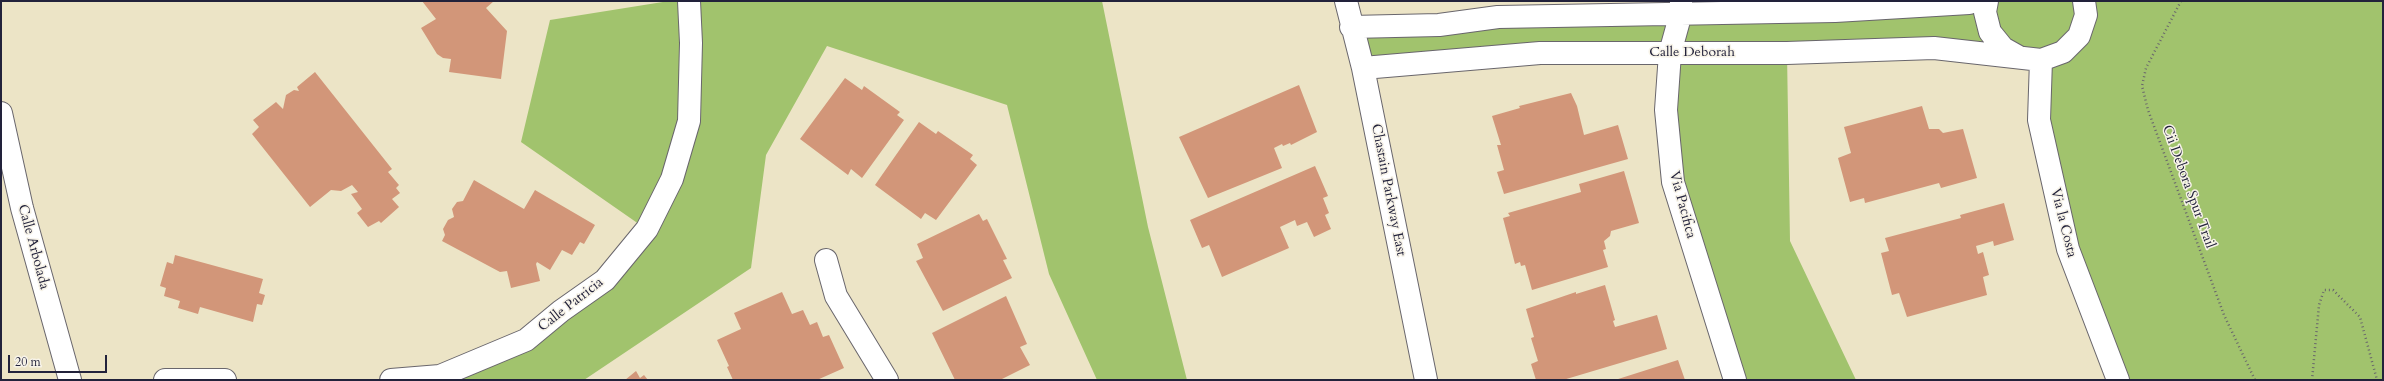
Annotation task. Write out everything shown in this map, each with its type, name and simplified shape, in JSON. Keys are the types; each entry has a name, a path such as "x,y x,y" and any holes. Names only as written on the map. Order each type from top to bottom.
{"street":[{"name":"Calle Patricia","path":"390,380 440,376 526,340 561,311 605,280 647,230 672,179 689,121 691,43 690,1"},
{"name":"Chastain Parkway East","path":"1346,1 1351,27 1363,68 1426,380"},
{"path":"1351,27 1439,24 1498,17 1681,7 1835,11 1968,3 1972,1"},
{"path":"1987,1 1985,12 1990,32 2003,48 2031,59"},
{"name":"Calle Deborah","path":"1363,68 1540,54 1787,53 1934,48 2031,59 2063,52 2079,36 2086,15 2084,1"},
{"name":"Via Pacifica","path":"1681,7 1670,53 1666,110 1673,182 1735,380"},
{"name":"Via la Costa","path":"2031,59 2039,120 2068,249 2118,380"},
{"name":"Calle Arbolada","path":"1,113 22,208 70,380"},
{"path":"826,260 836,296 887,380"},
{"path":"165,380 225,380"}],"path":[{"name":"Cii Debora Spur Trail","path":"2181,1 2146,68 2142,86 2148,110 2224,315 2255,380"},
{"path":"2312,380 2319,305 2324,290 2334,290 2360,317 2377,380"}],"green space":[{"path":"669,1 1102,1 1148,227 1187,380 1097,380 1049,274 1007,105 827,46 766,155 751,268 584,380 391,380 526,340 646,229 521,142 550,20"},
{"path":"1972,1 2383,1 2383,380 2118,380 2068,249 2041,60 1787,53 1790,241 1856,380 1735,380 1673,182 1670,53 1363,68 1351,27"}],"building":[{"path":"422,1 494,1 486,8 507,31 501,79 449,72 451,59 443,58 437,54 421,28 436,19"},
{"path":"315,72 392,169 388,172 399,185 396,188 400,193 392,199 399,207 381,223 379,221 368,227 357,213 362,209 351,194 358,192 352,185 341,191 331,190 310,207 252,134 259,127 253,120 276,102 283,109 286,95 294,90 299,91 297,87"},
{"path":"845,78 862,90 864,86 900,112 897,115 904,120 862,178 851,169 848,175 800,139"},
{"path":"1299,85 1317,132 1291,145 1290,143 1283,146 1282,144 1274,148 1282,168 1208,198 1179,137"},
{"path":"1571,93 1577,106 1584,135 1618,125 1628,159 1504,194 1497,172 1504,170 1497,145 1501,145 1492,116 1520,108 1519,106"},
{"path":"1922,106 1929,129 1939,129 1943,133 1963,129 1977,178 1941,188 1939,183 1865,203 1864,198 1850,202 1838,158 1851,153 1844,127"},
{"path":"919,122 936,134 938,131 973,155 970,159 977,165 936,220 925,213 921,219 875,185"},
{"path":"1315,166 1328,196 1323,198 1329,213 1325,215 1331,229 1314,237 1307,222 1297,226 1295,220 1280,227 1289,248 1222,277 1209,245 1202,248 1190,220"},
{"path":"1624,171 1639,223 1611,231 1610,236 1604,241 1606,249 1603,250 1608,267 1532,290 1525,265 1521,266 1520,262 1515,264 1503,218 1510,216 1508,213 1581,192 1579,184"},
{"path":"474,180 524,209 535,190 595,225 584,244 580,242 572,255 562,250 550,270 537,262 536,264 540,281 511,288 507,271 500,272 442,241 445,235 443,229 448,220 454,217 452,209 457,202 463,201"},
{"path":"2004,203 2014,240 1994,246 1993,241 1976,246 1978,254 1983,252 1989,275 1983,277 1987,295 1907,317 1899,293 1892,295 1881,253 1889,251 1885,238 1961,218 1960,215"},
{"path":"979,214 983,221 987,219 1007,259 1003,260 1012,278 943,311 916,261 923,258 917,244"},
{"path":"175,255 263,279 259,293 265,295 262,305 257,304 253,322 200,307 198,314 178,308 180,301 164,296 166,288 160,286 167,262 173,264"},
{"path":"1605,285 1615,320 1613,321 1615,327 1657,315 1667,349 1563,380 1536,380 1531,364 1538,361 1531,338 1534,337 1526,309 1576,292 1576,294"},
{"path":"782,292 792,314 803,310 810,325 817,322 823,337 829,335 844,368 817,380 733,380 727,367 729,366 717,340 741,329 734,313"},
{"path":"1006,296 1027,344 1020,347 1030,365 1000,380 955,380 932,333"},
{"path":"1678,360 1685,380 1615,380"},
{"path":"636,371 640,378 644,375 648,380 625,380"}]}
